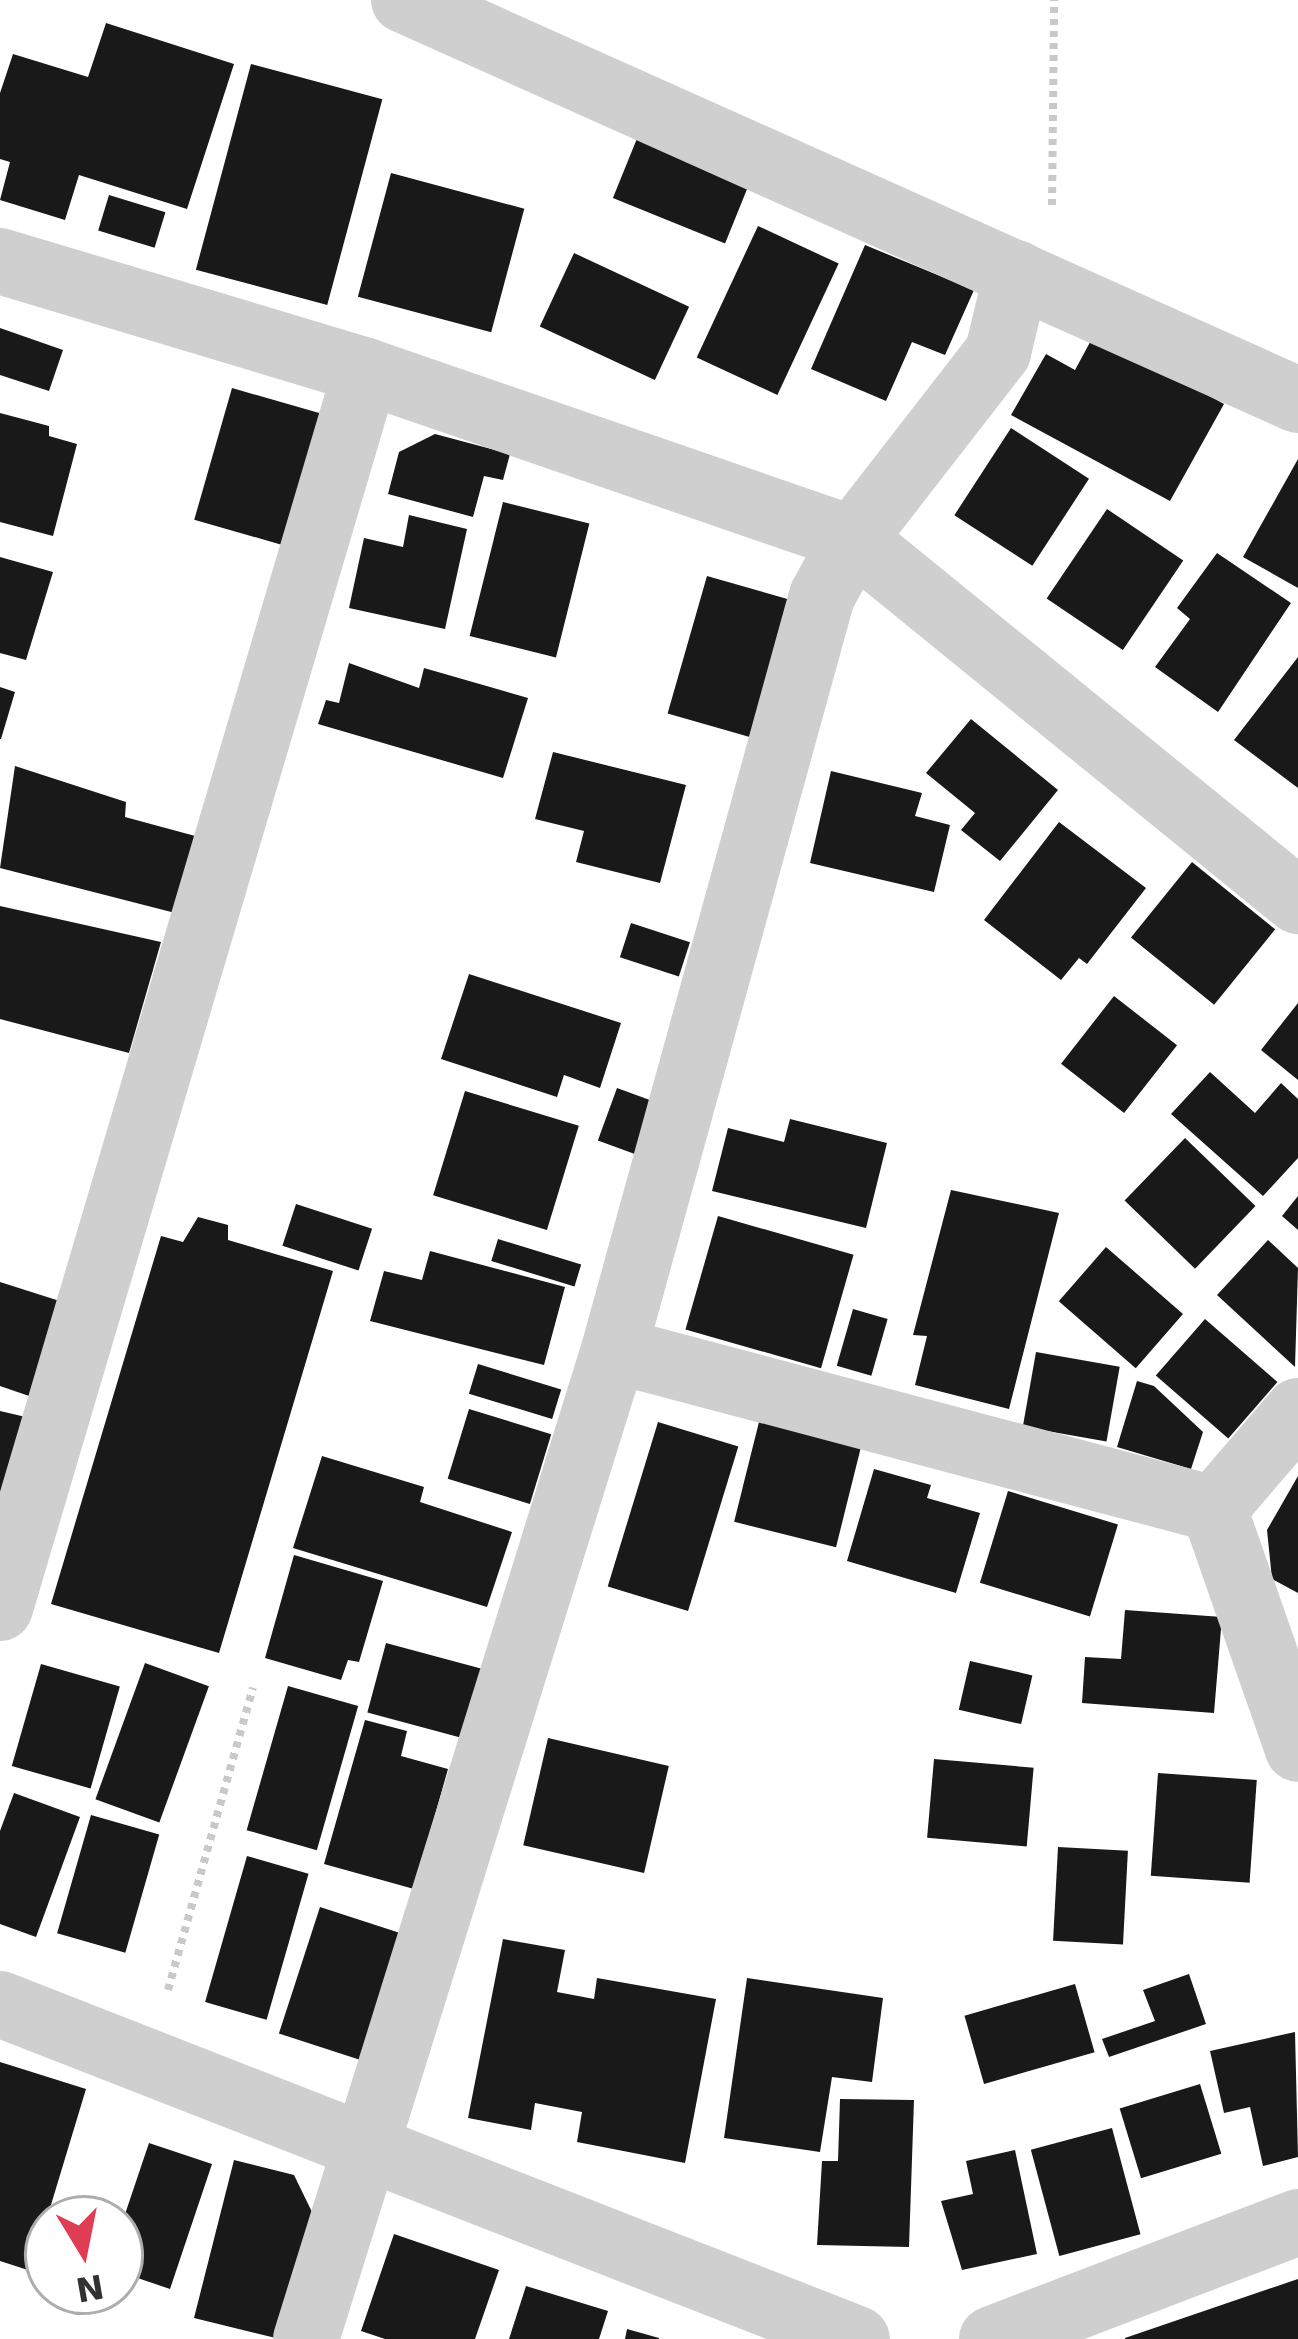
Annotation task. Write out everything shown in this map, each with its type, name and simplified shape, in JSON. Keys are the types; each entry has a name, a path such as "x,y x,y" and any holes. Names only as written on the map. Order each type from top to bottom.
{"street":[{"path":"404,0 1298,400"},
{"path":"0,261 366,371 853,539 1298,901"},
{"path":"306,2339 614,1350 822,596 853,539 998,352 1017,272"},
{"path":"0,1608 366,371"},
{"path":"614,1350 1214,1509"},
{"path":"1214,1509 1298,1411"},
{"path":"1214,1509 1298,1749"},
{"path":"0,2004 857,2339"},
{"path":"992,2339 1298,2222"}],"path":[{"path":"1017,272 1052,248 1054,0"},
{"path":"148,2060 253,1688"}],"building":[{"path":"106,23 234,64 187,209 79,175 65,220 0,200 10,162 0,159 0,93 13,54 88,77"},
{"path":"251,64 382,99 327,305 196,270"},
{"path":"638,136 750,181 725,243 613,198"},
{"path":"391,173 524,209 491,332 358,297"},
{"path":"109,195 165,212 155,248 98,230"},
{"path":"758,226 839,264 777,395 697,357"},
{"path":"865,245 974,290 945,355 912,342 886,401 811,369"},
{"path":"574,253 689,307 655,380 540,326"},
{"path":"0,328 63,350 49,391 0,375"},
{"path":"1095,333 1224,404 1170,501 1011,415 1046,354 1075,370"},
{"path":"232,388 325,415 287,546 194,520"},
{"path":"0,413 49,426 49,436 77,444 53,536 0,522"},
{"path":"1011,428 1089,479 1032,566 954,515"},
{"path":"435,434 510,454 503,480 484,476 473,517 388,494 399,452"},
{"path":"1298,459 1298,588 1243,557"},
{"path":"503,502 589,524 556,657 470,636"},
{"path":"1107,509 1183,560 1123,650 1047,599"},
{"path":"409,515 467,529 445,629 349,608 364,538 403,547"},
{"path":"1217,553 1291,603 1218,712 1155,667 1190,619 1177,608"},
{"path":"0,557 53,572 26,660 0,653"},
{"path":"707,576 794,601 754,738 668,713"},
{"path":"1298,657 1298,788 1234,740"},
{"path":"349,663 419,688 424,668 528,698 503,778 318,724 326,700 339,703"},
{"path":"0,687 15,692 1,739 0,739"},
{"path":"971,719 1058,790 1000,861 961,830 975,813 926,773"},
{"path":"553,752 686,785 660,883 576,862 584,831 535,819"},
{"path":"15,766 126,802 125,817 210,840 183,915 0,868"},
{"path":"831,771 922,793 915,816 950,825 934,892 810,863"},
{"path":"1059,822 1146,888 1087,964 1079,958 1061,980 984,920"},
{"path":"1192,862 1275,929 1214,1005 1131,937"},
{"path":"0,906 161,942 129,1053 0,1019"},
{"path":"631,923 690,942 679,976 620,957"},
{"path":"469,974 621,1023 600,1088 564,1075 557,1097 441,1059"},
{"path":"1114,996 1177,1045 1124,1113 1061,1064"},
{"path":"1298,1003 1298,1080 1261,1050"},
{"path":"1210,1072 1255,1113 1281,1083 1298,1099 1298,1158 1263,1196 1171,1114"},
{"path":"617,1088 655,1102 635,1154 598,1141"},
{"path":"465,1091 579,1126 547,1230 433,1195"},
{"path":"790,1119 887,1143 866,1228 712,1191 728,1128 784,1142"},
{"path":"1185,1138 1255,1206 1195,1269 1125,1201"},
{"path":"951,1190 1059,1213 1009,1409 915,1385 927,1336 913,1335"},
{"path":"1298,1196 1298,1230 1282,1216"},
{"path":"296,1204 372,1229 358,1271 282,1246"},
{"path":"718,1216 854,1255 821,1368 685,1329"},
{"path":"198,1217 228,1225 228,1240 333,1271 219,1653 51,1604 161,1236 183,1242"},
{"path":"498,1239 581,1264 574,1286 491,1261"},
{"path":"1268,1240 1298,1268 1295,1367 1217,1295"},
{"path":"1106,1247 1183,1314 1136,1368 1059,1301"},
{"path":"430,1251 565,1287 544,1365 370,1321 384,1271 422,1280"},
{"path":"0,1282 66,1303 32,1397 0,1386"},
{"path":"853,1309 888,1319 871,1376 837,1366"},
{"path":"1205,1319 1277,1382 1228,1439 1156,1376"},
{"path":"1036,1352 1120,1367 1107,1442 1023,1427"},
{"path":"478,1364 561,1389 552,1419 469,1394"},
{"path":"1137,1381 1154,1386 1203,1432 1191,1469 1117,1447"},
{"path":"469,1409 551,1434 530,1504 448,1479"},
{"path":"0,1411 30,1418 0,1494"},
{"path":"760,1418 862,1443 836,1547 734,1522"},
{"path":"658,1422 738,1447 688,1611 608,1586"},
{"path":"322,1456 424,1487 420,1502 512,1532 487,1607 293,1548"},
{"path":"874,1469 931,1485 927,1498 980,1513 956,1593 847,1561"},
{"path":"1298,1476 1298,1593 1272,1579 1267,1530"},
{"path":"1008,1491 1118,1525 1090,1616 980,1583"},
{"path":"294,1555 383,1581 359,1662 348,1660 341,1680 265,1658"},
{"path":"1125,1610 1222,1617 1214,1713 1082,1703 1085,1657 1121,1659"},
{"path":"386,1643 484,1669 465,1739 367,1713"},
{"path":"970,1661 1032,1675 1021,1724 959,1710"},
{"path":"145,1663 209,1686 159,1823 95,1799"},
{"path":"41,1664 120,1687 91,1788 12,1766"},
{"path":"288,1686 358,1706 317,1850 247,1830"},
{"path":"365,1720 407,1731 401,1756 448,1769 414,1889 324,1864"},
{"path":"548,1738 669,1766 644,1873 523,1845"},
{"path":"934,1759 1034,1768 1027,1846 927,1838"},
{"path":"1158,1773 1257,1780 1250,1883 1151,1876"},
{"path":"14,1793 80,1817 36,1937 0,1924 0,1831"},
{"path":"91,1815 159,1835 125,1953 57,1933"},
{"path":"1058,1847 1128,1851 1123,1945 1053,1941"},
{"path":"247,1856 309,1874 267,2020 205,2002"},
{"path":"320,1907 405,1935 364,2061 279,2033"},
{"path":"503,1939 565,1950 557,1992 594,1999 597,1978 716,1999 685,2163 577,2142 582,2112 535,2103 531,2130 468,2118"},
{"path":"1189,1974 1206,2024 1109,2057 1102,2039 1155,2021 1143,1990"},
{"path":"747,1978 883,1998 872,2082 832,2077 820,2152 724,2138"},
{"path":"1075,1984 1095,2052 984,2084 964,2016"},
{"path":"1295,2032 1298,2157 1263,2166 1250,2107 1224,2113 1210,2051"},
{"path":"0,2062 86,2089 54,2195 24,2195 24,2269 0,2261"},
{"path":"1200,2084 1221,2154 1141,2178 1120,2109"},
{"path":"840,2099 914,2100 909,2247 817,2245 822,2161 838,2161"},
{"path":"1112,2128 1140,2234 1059,2256 1031,2150"},
{"path":"149,2143 212,2164 170,2289 144,2280 144,2195 131,2195"},
{"path":"1015,2150 1037,2254 962,2270 941,2201 973,2194 966,2161"},
{"path":"234,2160 294,2175 312,2212 280,2339 194,2318"},
{"path":"394,2234 499,2270 475,2339 385,2339 361,2331"},
{"path":"1298,2279 1298,2339 1125,2339 1125,2338"},
{"path":"526,2286 608,2311 599,2339 509,2339"},
{"path":"627,2329 659,2338 659,2339 625,2339"}]}
